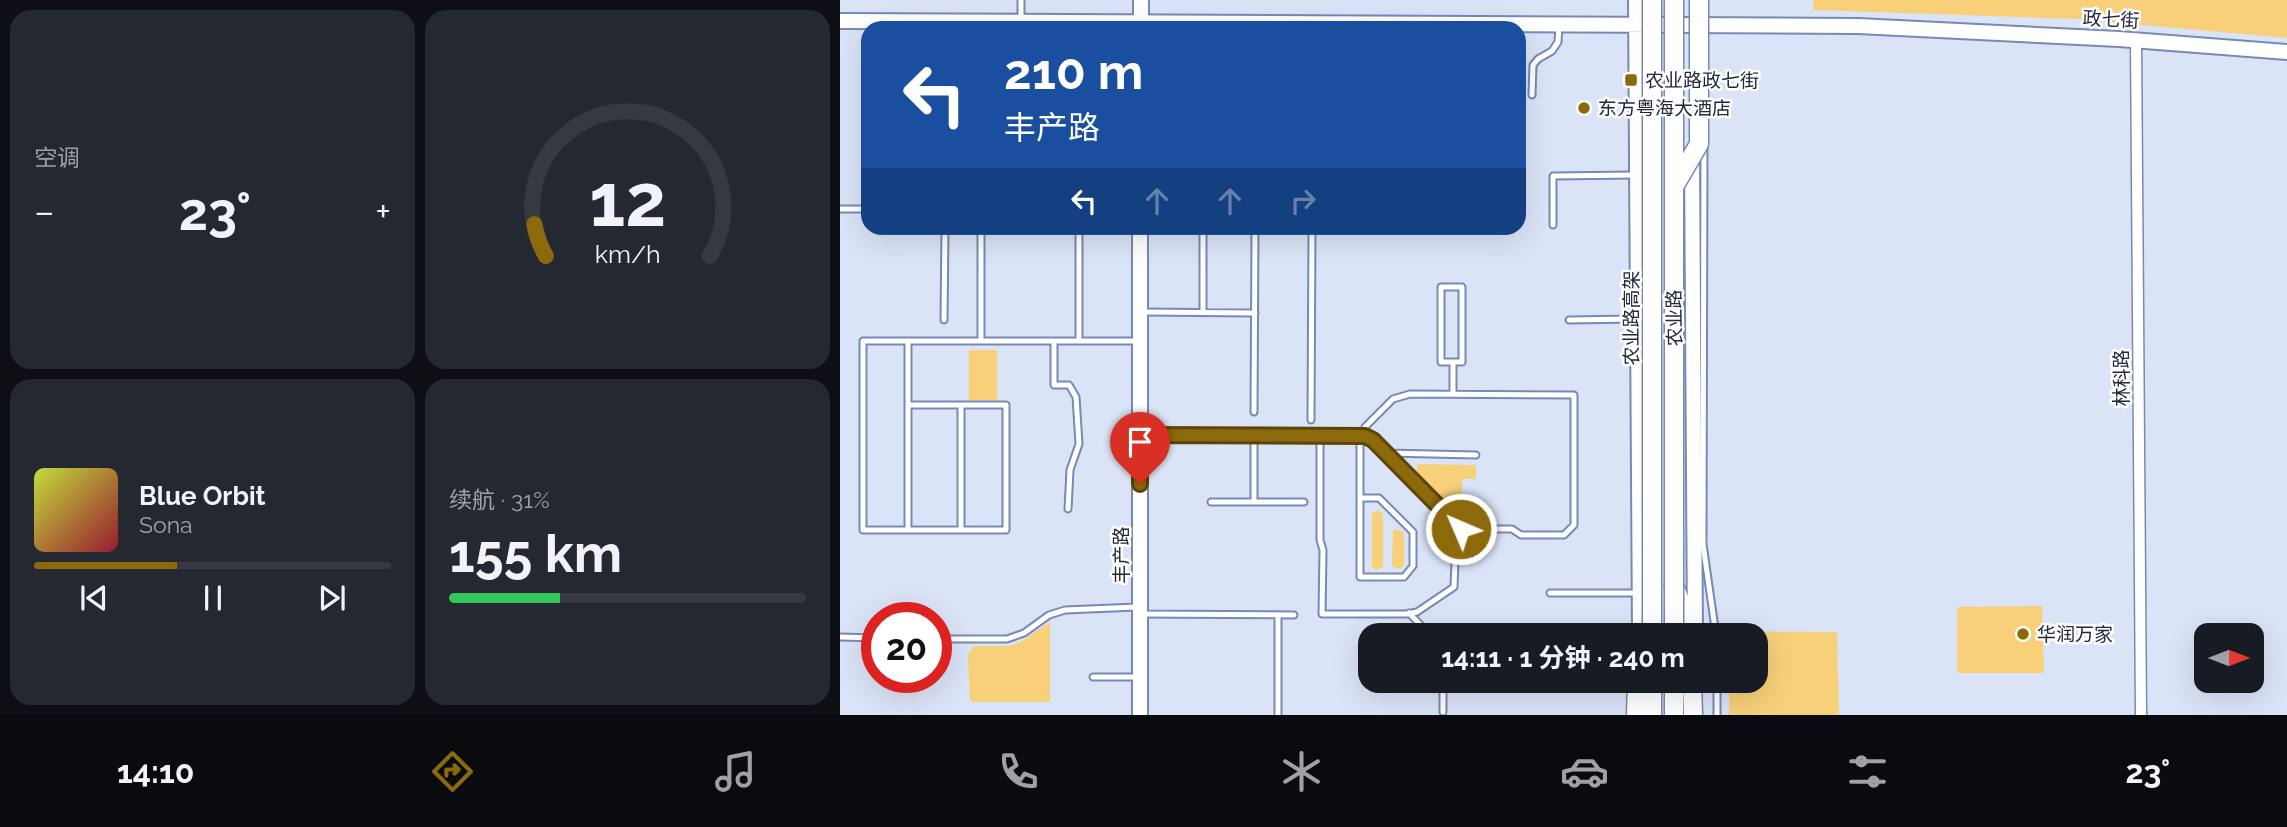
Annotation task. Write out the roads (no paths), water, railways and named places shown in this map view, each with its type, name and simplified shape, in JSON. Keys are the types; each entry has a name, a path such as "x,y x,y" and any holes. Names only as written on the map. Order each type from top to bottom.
{"highway":[{"path":"1638,0 1652,68"},
{"name":"农业路高架","path":"1650,623 1646,595 1652,0"},
{"path":"1674,0 1674,623"},
{"path":"1674,188 1699,144 1699,0"},
{"path":"1674,586 1687,623"},
{"path":"1642,623 1646,595"},
{"path":"1638,693 1638,715"},
{"path":"1652,693 1652,715"},
{"path":"1674,693 1674,715"},
{"path":"1693,693 1694,715"}],"street":[{"path":"1141,0 1141,21"},
{"name":"农业路","path":"1638,0 1638,319 1646,595"},
{"name":"农业路","path":"1691,0 1697,26 1695,623"},
{"name":"政七街","path":"840,21 861,22"},
{"name":"政七街","path":"1526,26 1858,26 2136,40 2287,52"},
{"name":"林科路","path":"2136,40 2141,715"},
{"name":"丰产路","path":"1140,235 1140,715"}],"lane":[{"path":"1021,0 1021,21"},
{"path":"1532,95 1533,65 1552,51 1558,42 1559,25"},
{"path":"1697,26 1703,544 1714,623"},
{"path":"1553,225 1553,176 1637,175"},
{"path":"840,209 861,209"},
{"path":"944,320 945,235"},
{"path":"981,235 981,341"},
{"path":"1203,235 1203,313"},
{"path":"1254,412 1255,235"},
{"path":"1311,235 1311,421"},
{"path":"1079,236 1079,341"},
{"path":"1441,287 1462,287 1462,362 1453,362 1441,362 1441,287"},
{"path":"1140,312 1255,313"},
{"path":"1569,320 1638,319"},
{"path":"908,405 1006,405 1006,530 863,530 863,341 1140,341"},
{"path":"908,341 908,530"},
{"path":"1054,341 1054,386 1069,386 1076,397 1079,416 1079,444 1070,470 1068,509"},
{"path":"1453,362 1454,394"},
{"path":"1140,435 1365,436 1373,440 1461,529 1512,530 1521,535 1564,535 1574,525 1574,395 1410,394 1393,399 1365,427 1365,436 1360,445 1360,498 1360,577 1404,578 1413,566 1413,532 1379,498 1360,498"},
{"path":"961,405 961,530"},
{"path":"1254,436 1254,502"},
{"path":"1320,436 1322,614 1417,612 1454,587 1455,537 1461,529"},
{"path":"1386,453 1476,455"},
{"path":"1211,502 1304,502"},
{"path":"1550,593 1646,595"},
{"path":"952,639 1007,639 1024,633 1049,615 1065,610 1294,615"},
{"path":"1409,613 1419,623"},
{"path":"1278,615 1278,715"},
{"path":"840,637 861,638"},
{"path":"1093,677 1140,677"},
{"path":"1443,693 1443,712"},
{"path":"1717,693 1717,715"}],"place":[{"name":"农业路政七街","path":"1631,80"},
{"name":"东方粤海大酒店","path":"1584,108"},
{"name":"华润万家","path":"2023,634"}]}
